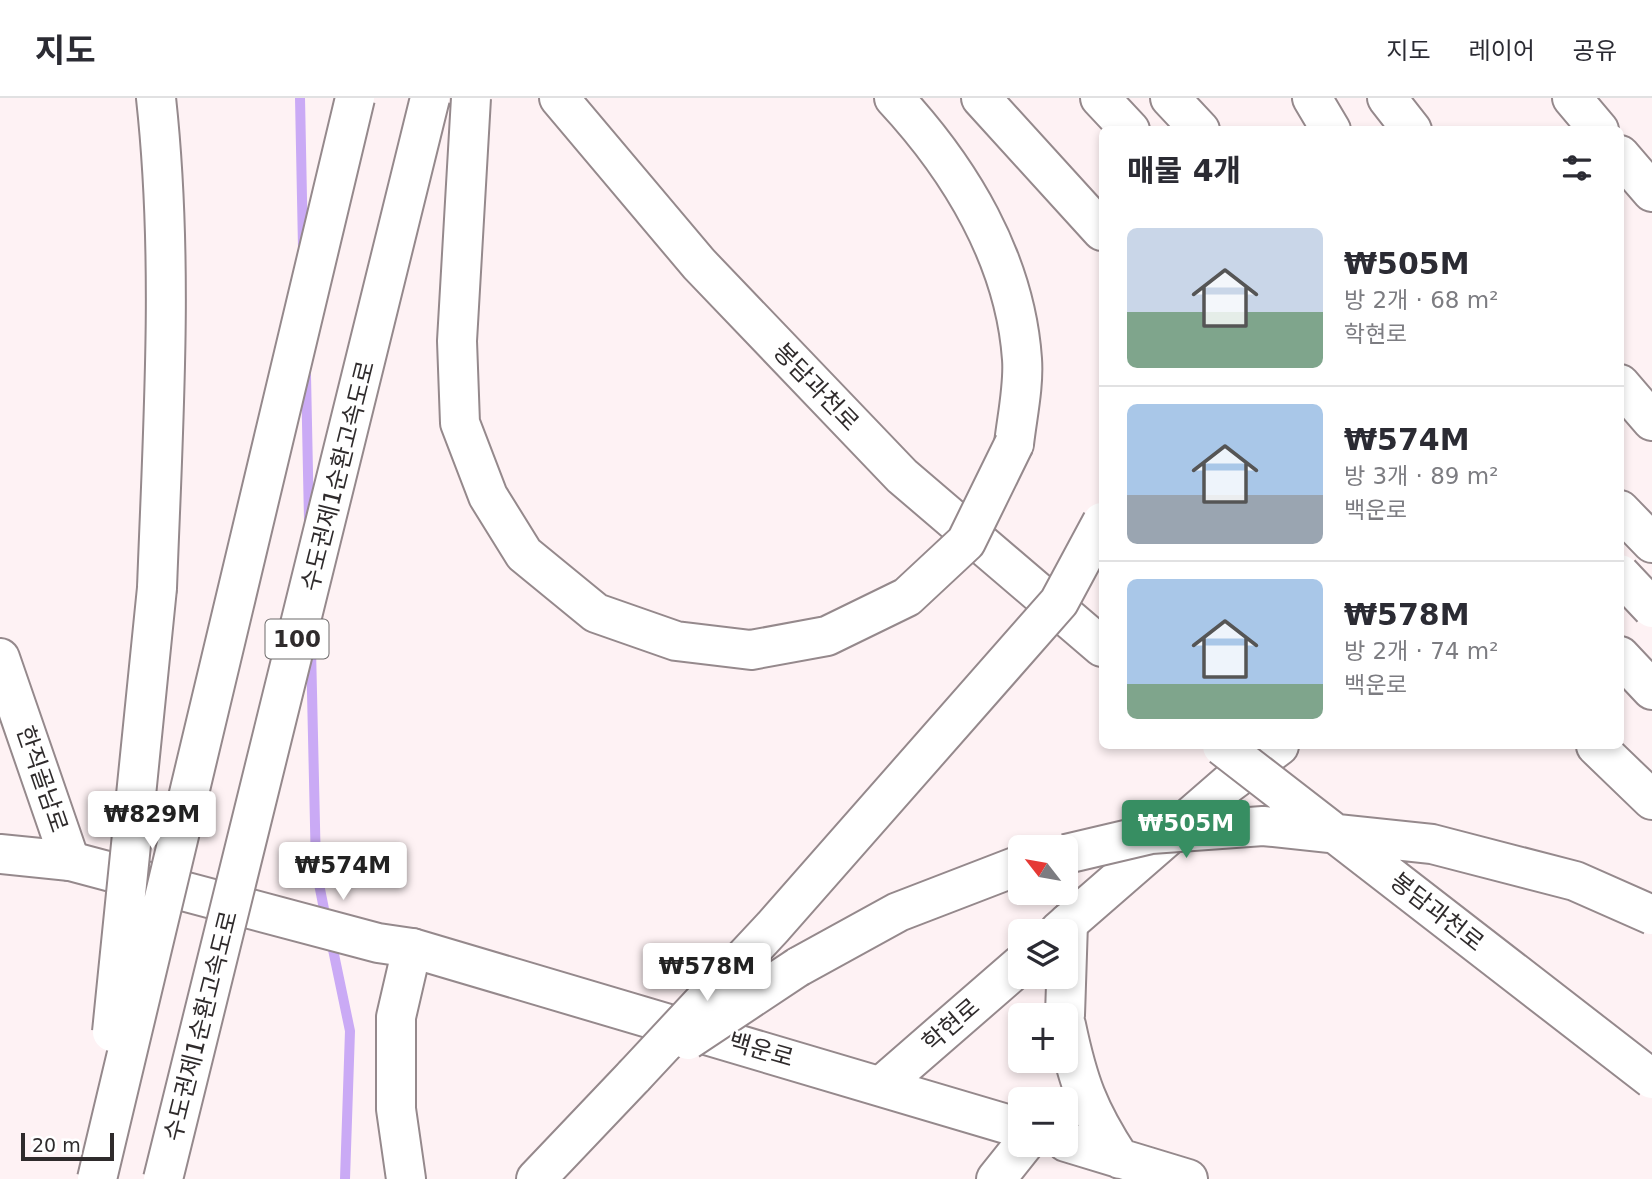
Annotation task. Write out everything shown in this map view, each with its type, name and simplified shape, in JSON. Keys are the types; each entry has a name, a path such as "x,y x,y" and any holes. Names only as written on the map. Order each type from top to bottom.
{"main road":[{"path":"97,1179 157,588 166,346 164,169 156,98"},
{"name":"100","path":"97,1179 355,98"},
{"name":"수도권제1순환고속도로","path":"163,1179 430,98"},
{"path":"471,98 457,341 460,424 488,496 524,554 596,613 676,640 751,650 827,636 907,597 966,542 1014,444 1022,360 1007,278 970,196 913,119 894,98"},
{"name":"봉담과천로","path":"559,98 699,264 902,476 1099,644"},
{"path":"981,98 1099,228"},
{"path":"1100,98 1126,126"},
{"path":"1164,98 1171,126"},
{"path":"1170,98 1196,126"},
{"path":"1312,98 1329,126"},
{"path":"1387,98 1409,126"},
{"path":"1572,98 1596,126"},
{"path":"1624,160 1652,192"},
{"path":"1624,389 1652,421"},
{"path":"1624,514 1652,544"},
{"path":"537,1179 773,928 1059,602 1099,528"},
{"path":"1624,578 1652,608"},
{"path":"1624,587 1652,581"},
{"name":"한직골남로","path":"0,658 70,861"},
{"path":"1624,660 1652,690"},
{"name":"봉담과천로","path":"1226,749 1652,1079"},
{"path":"1072,919 1228,784 1275,749"},
{"path":"1599,749 1652,800"},
{"path":"1078,850 1151,834 1263,826 1432,844 1575,881 1652,915"},
{"path":"0,854 70,861"},
{"name":"백운로","path":"70,861 395,945 882,1085 1008,1124"},
{"path":"634,1076 798,967 898,912 1008,870"},
{"path":"395,945 396,1109 406,1179"},
{"name":"학현로","path":"882,1085 1008,975"},
{"path":"1076,1073 1094,1119 1121,1159"},
{"path":"1078,1146 1188,1179"},
{"path":"996,1179 1014,1157"}],"waterway":[{"path":"300,98 303,248"},
{"path":"306,375 309,521"},
{"path":"311,648 316,869 326,919"},
{"path":"331,940 350,1031 345,1179"}]}
